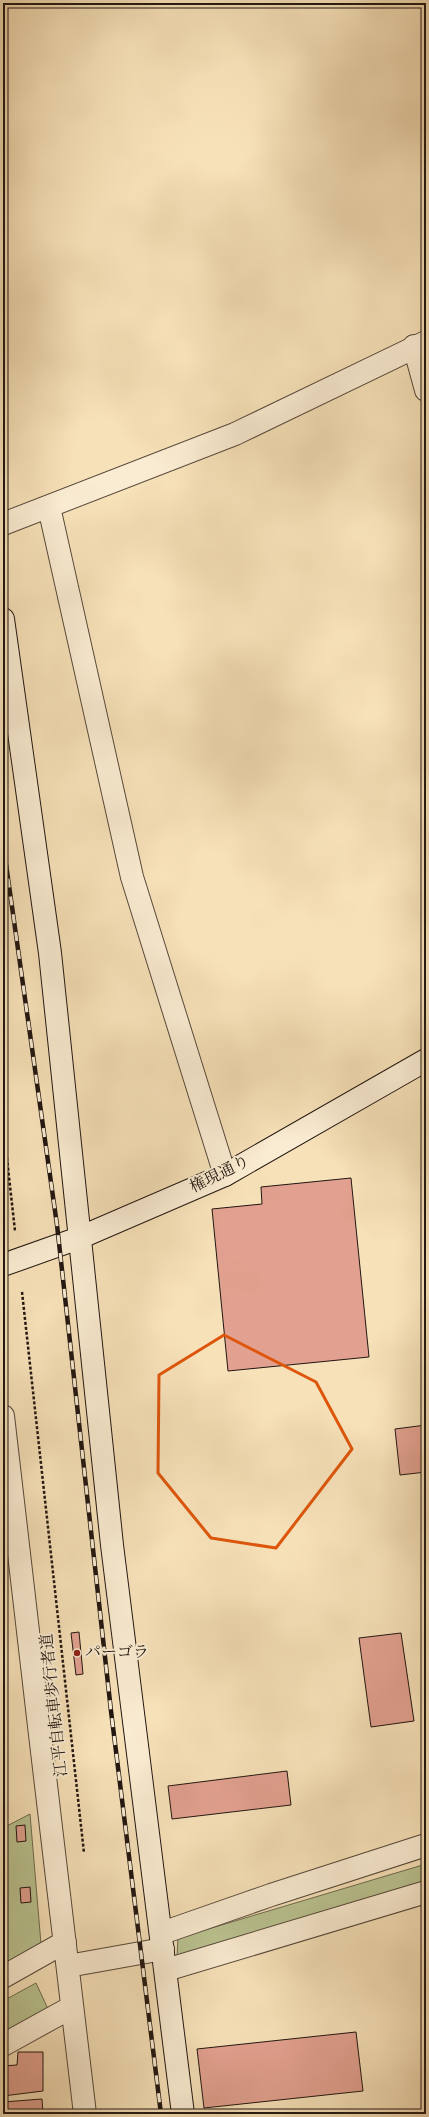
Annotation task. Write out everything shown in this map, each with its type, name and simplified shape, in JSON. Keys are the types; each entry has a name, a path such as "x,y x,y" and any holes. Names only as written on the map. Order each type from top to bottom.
{"street":[{"path":"3,524 235,434 420,344 426,390"},
{"path":"49,507 132,877 225,1175"},
{"path":"3,619 50,953 112,1545 164,1950 183,2114"},
{"name":"権現通り","path":"3,1265 79,1238 225,1175 426,1060"},
{"path":"3,1416 35,1704 85,2114"},
{"path":"164,1950 272,1895 426,1845"},
{"path":"68,1966 164,1950 426,1892"},
{"path":"3,1977 65,1942"},
{"path":"3,2045 72,2007"}],"path":[{"path":"3,1123 16,1235"},
{"name":"江平自転車歩行者道","path":"22,1292 84,1857"}],"highlighted area":[{"path":"224,1335 316,1382 352,1449 276,1548 211,1538 158,1473 159,1375"}],"green space":[{"path":"30,1814 41,1944 3,1966 3,1828"},
{"path":"426,1864 426,1882 177,1956 178,1938"},
{"path":"36,1983 48,2009 3,2034 3,2001"}],"building":[{"path":"351,1178 369,1357 228,1371 212,1209 262,1204 261,1187"},
{"path":"426,1425 426,1472 400,1475 395,1429"},
{"name":"パーゴラ","path":"79,1632 83,1674 76,1675 71,1633"},
{"path":"401,1633 414,1721 371,1727 359,1638"},
{"path":"287,1771 291,1805 172,1819 168,1786"},
{"path":"25,1825 26,1841 17,1842 16,1826"},
{"path":"30,1887 31,1902 21,1903 20,1888"},
{"path":"356,2032 363,2091 204,2108 197,2049"},
{"path":"18,2052 43,2052 43,2091 3,2096 3,2066 17,2065"},
{"path":"42,2099 43,2114 3,2114 3,2102"}],"railway":[{"path":"3,843 57,1225 111,1711 161,2114"}],"place":[{"name":"パーゴラ","path":"77,1653"}]}
